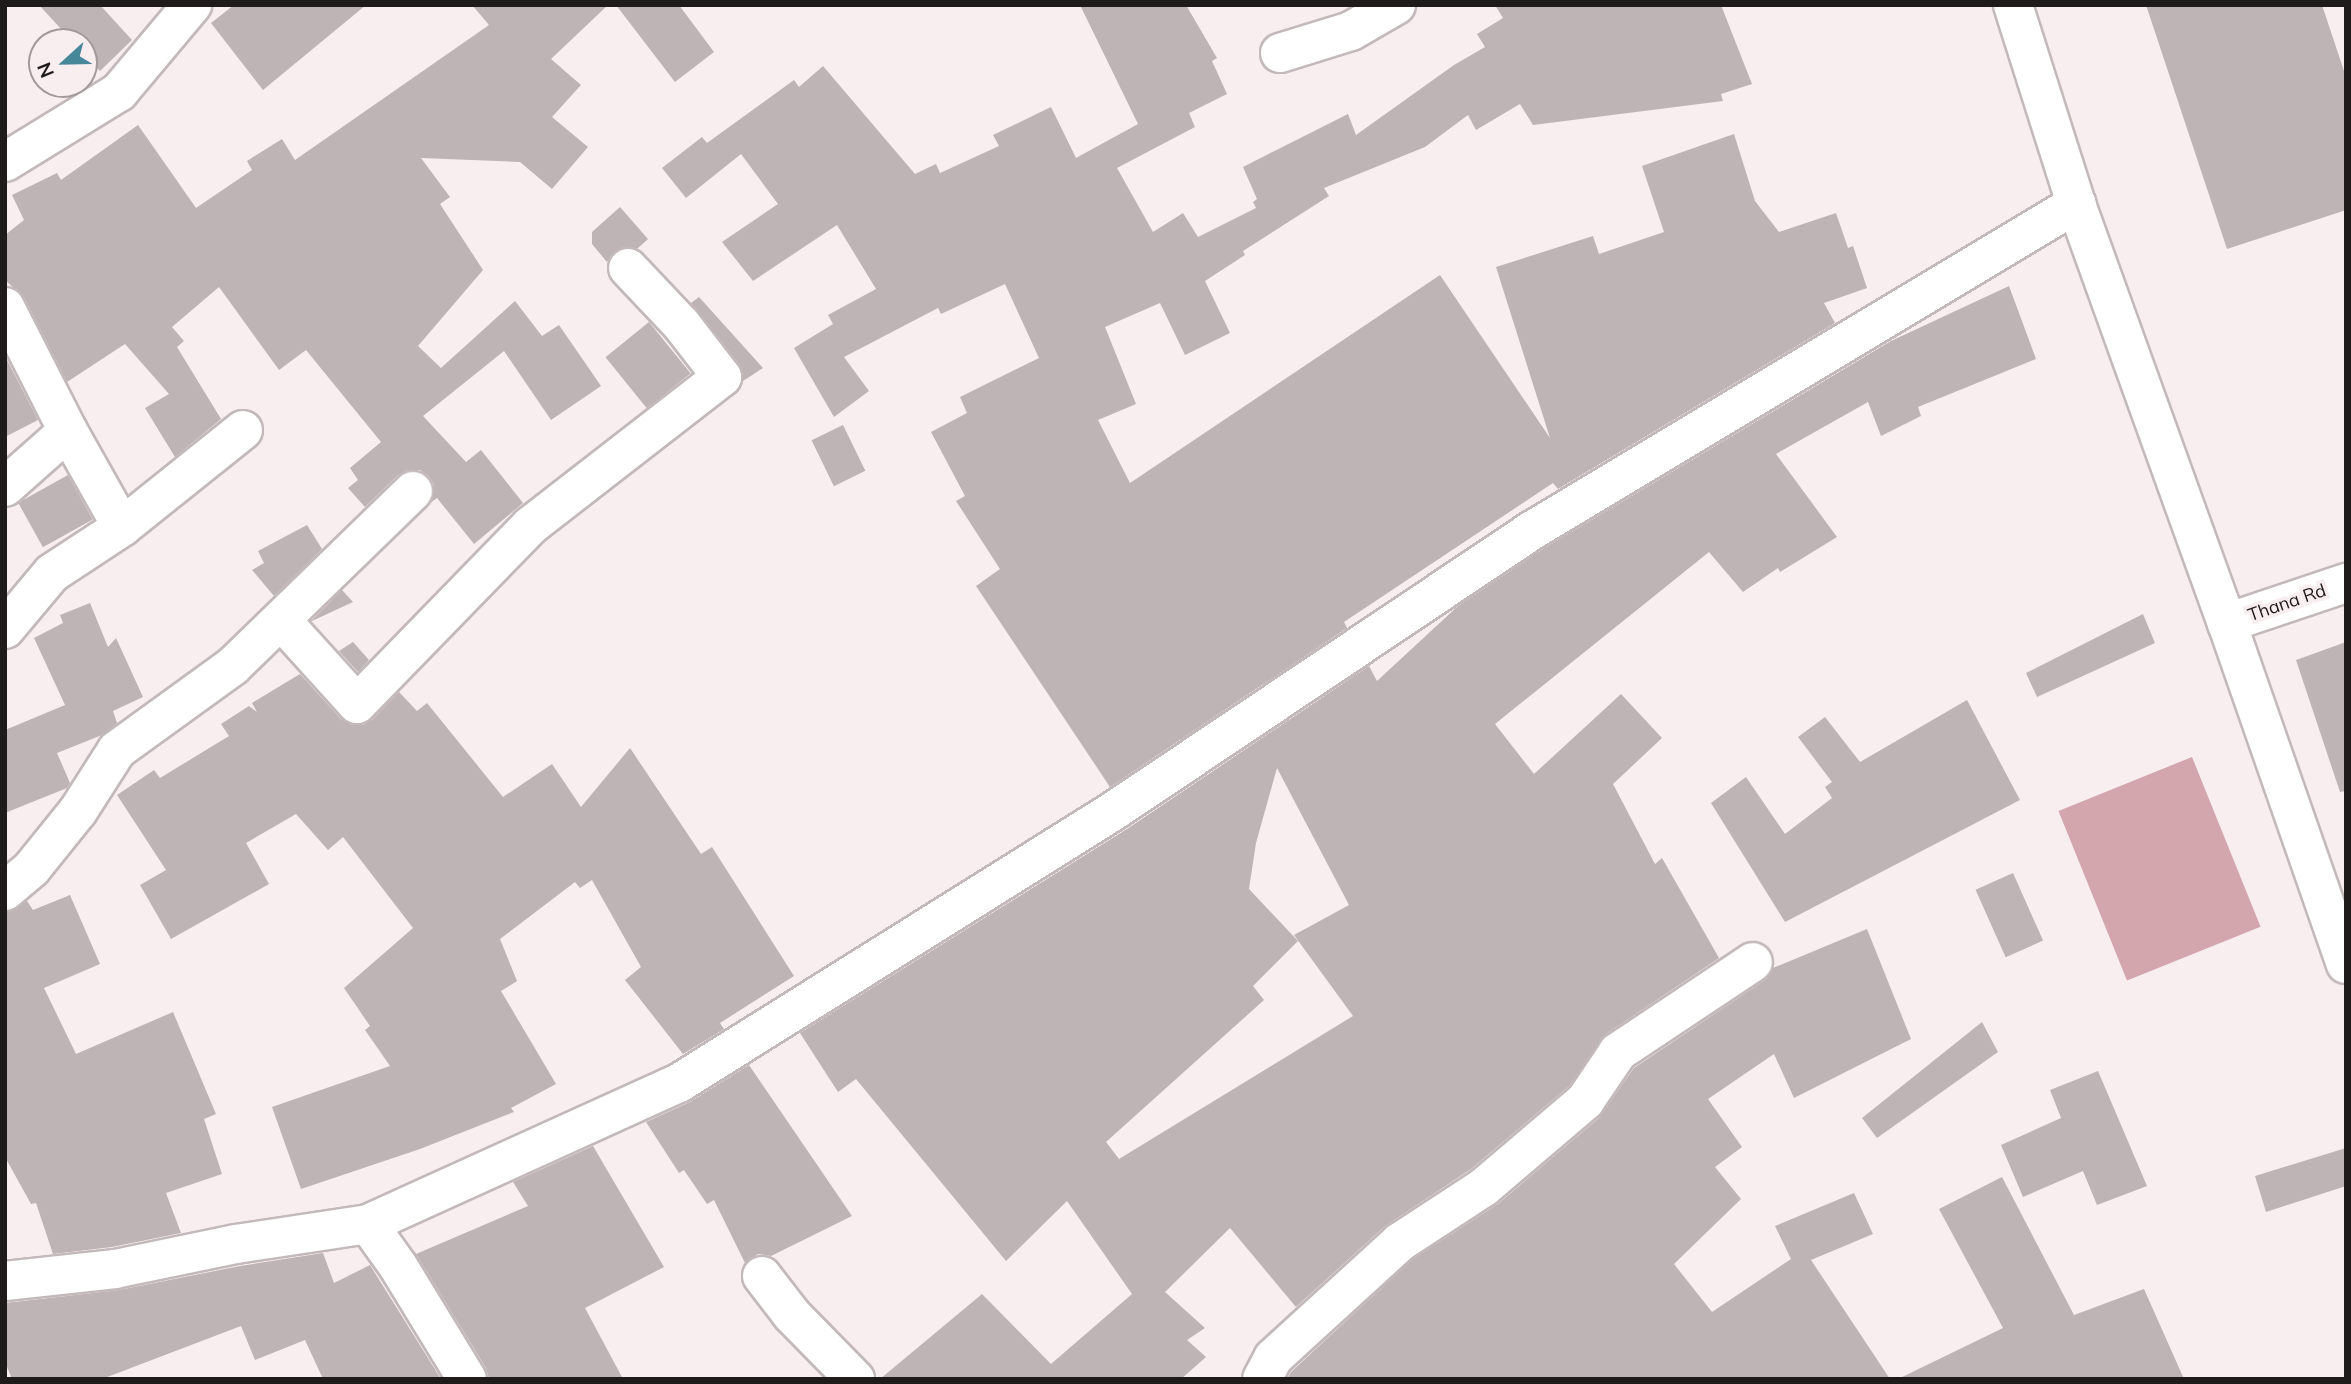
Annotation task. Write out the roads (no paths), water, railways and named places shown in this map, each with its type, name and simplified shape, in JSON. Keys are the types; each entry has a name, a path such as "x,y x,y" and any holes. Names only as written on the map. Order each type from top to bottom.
{"street":[{"path":"5,162 118,92 192,5"},
{"path":"1280,52 1352,31 1396,5"},
{"path":"2013,5 2076,204 2346,964"},
{"path":"7,1277 115,1269 236,1244 368,1224 679,1083 1115,810 1531,531 2076,204"},
{"path":"281,620 357,704 530,526 722,377 681,324 628,268"},
{"path":"5,307 68,431 122,527"},
{"path":"5,629 52,573 122,527 243,430"},
{"path":"5,487 68,431"},
{"path":"5,891 32,868 78,811 117,750 233,666 413,491"},
{"name":"Thana Rd","path":"2227,623 2346,583"},
{"path":"1262,1379 1273,1358 1400,1242 1484,1187 1586,1101 1618,1052 1753,962"},
{"path":"368,1224 398,1266 467,1379"},
{"path":"762,1276 792,1315 855,1379"}]}
